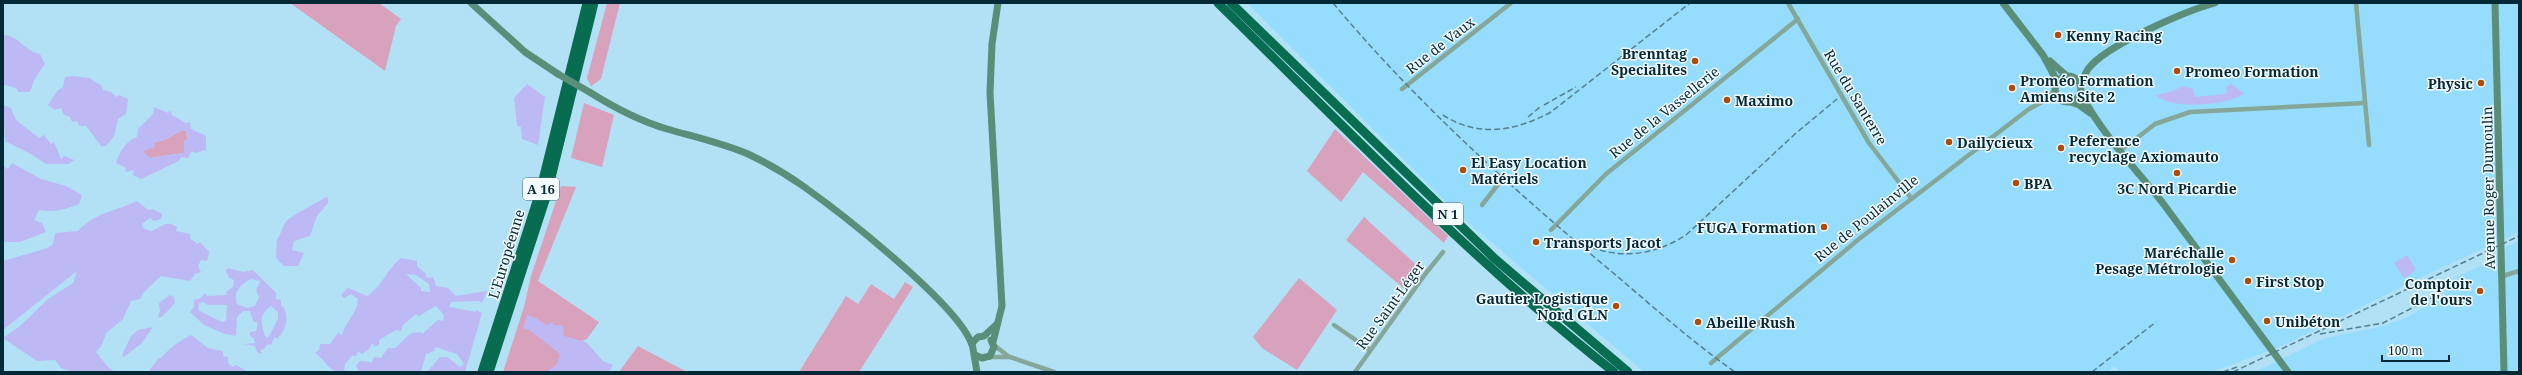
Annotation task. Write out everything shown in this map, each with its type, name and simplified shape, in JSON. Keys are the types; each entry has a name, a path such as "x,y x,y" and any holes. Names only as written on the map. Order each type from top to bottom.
{"highway":[{"name":"L'Européenne","path":"482,372 540,192 587,3"},
{"name":"L'Européenne","path":"489,372 523,274 549,187 594,3"},
{"name":"N 1","path":"1218,3 1459,237 1529,300 1614,372"},
{"name":"N 1","path":"1234,5 1485,249 1628,372"}],"main road":[{"path":"471,3 524,52 618,110 644,121 708,139 771,165 803,186 878,246 928,291 964,328 972,345 978,372"},
{"path":"978,372 987,357 993,352 993,344 1000,320 1001,299 990,76 992,40 998,3"},
{"path":"2003,3 2043,55 2057,81 2055,90 2059,99 2079,105 2092,114"},
{"path":"2215,3 2182,14 2148,30 2096,60 2088,69 2081,86 2081,94 2092,114 2158,205 2169,214 2289,372"},
{"name":"Avenue Roger Dumoulin","path":"2495,3 2503,276 2504,372"},
{"path":"2043,55 2081,86"},
{"path":"2057,81 2088,69"},
{"path":"2071,102 2081,94"},
{"path":"972,345 1000,320"},
{"path":"964,328 982,336 993,344"},
{"path":"975,355 979,358 987,357"}],"street":[{"name":"Rue de Vaux","path":"1402,88 1511,3"},
{"name":"Rue du Santerre","path":"1788,3 1869,143 1911,198"},
{"path":"2356,3 2369,145"},
{"name":"Rue de la Vassellerie","path":"1551,230 1606,174 1798,20"},
{"name":"Rue de Poulainville","path":"1710,363 1911,198 2029,109 2044,101 2055,90"},
{"name":"Rue de Poulainville","path":"2044,101 2059,99"},
{"path":"2120,151 2155,124 2187,112 2365,103"},
{"path":"1482,205 1499,182"},
{"name":"Rue Saint-Léger","path":"1355,372 1443,252"},
{"name":"Avenue Roger Dumoulin","path":"2503,276 2519,271"},
{"path":"1334,325 1370,350"},
{"path":"993,344 1010,357 1054,372"},
{"path":"987,357 1010,357"}],"shaded area":[{"path":"290,3 379,3 401,19 396,26 385,71"},
{"path":"607,3 620,3 601,79 591,86 587,78"},
{"path":"1247,3 2519,3 2519,232 2426,275 2284,345 2213,372 2119,372 2115,366 2108,372 1644,372 1458,214"},
{"path":"3,35 17,40 30,50 40,54 45,64 35,78 30,92 18,92 16,88 4,85"},
{"path":"73,76 90,78 101,85 103,90 111,92 116,97 119,95 128,99 126,114 118,119 114,136 107,145 102,147 86,126 79,126 77,121 72,122 70,117 64,115 61,108 55,110 48,105 58,90 63,87 65,77"},
{"path":"527,84 545,97 538,145 522,139 521,127 517,126 514,98"},
{"path":"2231,84 2244,93 2226,101 2213,103 2173,103 2162,100 2156,95 2173,91 2183,86 2193,89 2195,97 2226,94 2227,86"},
{"path":"584,103 614,115 602,167 571,158"},
{"path":"3,105 11,108 16,120 39,138 44,135 51,144 54,142 61,159 65,156 74,160 69,164 46,164 31,154 5,141"},
{"path":"154,107 168,113 170,110 172,115 186,123 190,122 191,129 206,136 206,150 195,153 192,151 188,158 182,157 177,162 141,179 133,175 134,170 125,172 126,168 116,163 124,147 137,137 138,129 153,114","holes":["182,130 186,131 188,138 184,141 184,153 150,158 143,151 154,147 155,142 165,140"]},
{"path":"1335,129 1448,236 1444,243 1363,172 1341,202 1307,171"},
{"path":"182,130 186,131 188,139 184,141 184,153 150,158 142,151 154,147 155,142 165,140"},
{"path":"12,163 41,179 66,186 82,195 79,204 74,206 55,211 39,210 34,220 42,223 46,232 20,242 3,242 3,166 8,169"},
{"path":"561,186 576,187 538,281 599,322 587,339 574,344 550,372 503,372 524,307 531,276"},
{"path":"326,197 328,198 328,203 317,216 310,236 294,241 292,250 304,253 298,266 284,266 276,258 277,239 285,222 294,215"},
{"path":"137,201 148,210 153,209 162,214 161,219 154,221 150,218 142,224 143,228 151,231 167,224 173,225 177,227 176,231 190,234 190,239 198,244 200,242 209,252 207,261 201,260 198,266 201,272 195,274 190,281 161,276 143,293 140,299 131,301 123,319 106,333 102,345 96,352 108,367 115,372 73,372 61,368 55,360 37,361 3,338 20,326 48,299 73,283 77,271 3,330 3,261 48,248 53,244 55,233 78,231 98,216"},
{"path":"1364,217 1422,270 1407,291 1346,240"},
{"path":"2519,240 2519,372 2255,372 2325,338 2380,327 2408,317 2445,294 2443,283 2491,261 2508,246"},
{"path":"2407,255 2416,270 2404,278 2394,263"},
{"path":"401,258 417,261 417,266 426,274 427,278 433,277 436,286 448,288 456,296 487,291 482,303 479,301 451,302 449,307 476,312 476,310 482,313 465,372 427,372 440,357 447,357 460,367 464,364 457,354 435,347 434,351 426,354 421,372 359,372 356,366 360,361 372,362 374,357 381,358 388,348 395,348 411,333 421,332 422,334 438,320 443,321 444,315 436,306 419,316 416,314 403,325 401,331 396,330 379,340 379,344 375,347 372,343 369,349 362,354 358,351 356,356 352,356 345,364 344,372 334,370 315,353 319,350 320,344 330,344 338,333 342,335 356,308 358,299 351,294 344,298 341,295 348,288 367,296 372,293 396,262","holes":["406,274 416,275 429,284 430,292 421,291 421,288"]},
{"path":"228,268 243,272 253,270 276,293 276,299 281,300 281,305 286,312 285,328 278,338 274,338 271,345 268,344 261,350 261,354 257,352 255,346 244,344 255,343 254,338 250,336 250,332 256,331 258,323 253,321 250,311 243,311 237,317 236,336 225,334 204,325 190,312 194,307 194,300 201,298 205,293 207,296 227,295 226,292 233,287 234,280 229,278 226,271","holes":["251,279 260,281 256,290 259,297 255,306 247,308 237,304 236,295 238,289","203,302 209,305 227,305 226,321 222,322 198,310 199,303","271,306 278,312 278,319 268,338 266,337 262,324 264,312"]},
{"path":"1299,278 1337,310 1297,370 1262,348 1253,337"},
{"path":"905,282 913,287 859,372 799,372 846,296 858,304 871,284 894,299"},
{"path":"170,295 174,297 175,303 162,317 158,317 160,311 159,303"},
{"path":"527,315 534,317 547,325 552,322 554,325 563,326 564,336 586,342 603,361 613,365 609,372 547,372 557,364 560,354 531,331 523,328"},
{"path":"153,327 142,343 124,357 122,355 131,336 138,330"},
{"path":"191,335 208,348 223,351 223,356 228,357 228,363 233,367 236,365 249,372 148,372 159,358 161,358 179,342"},
{"path":"638,346 687,372 619,372"}],"railway":[{"path":"1333,3 1365,40 1431,110 1501,176 1672,323 1735,372"},
{"path":"1443,115 1470,127 1483,129 1511,127 1538,119 1551,112 1690,3"},
{"path":"1544,105 1576,87"},
{"path":"1583,244 1596,249 1623,254 1661,248 1674,242 1686,235 1795,134 1837,99"},
{"path":"1528,117 1540,107"},
{"path":"2233,372 2519,236"},
{"path":"2320,334 2383,323 2443,292"},
{"path":"2092,372 2156,322"},
{"path":"2223,372 2237,367"}],"place":[{"name":"Kenny Racing","path":"2058,35"},
{"name":"Brenntag Specialites","path":"1695,61"},
{"name":"Promeo Formation","path":"2177,71"},
{"name":"Physic","path":"2481,83"},
{"name":"Proméo Formation Amiens Site 2","path":"2012,88"},
{"name":"Maximo","path":"1727,100"},
{"name":"Dailycieux","path":"1949,142"},
{"name":"Peference recyclage Axiomauto","path":"2061,148"},
{"name":"El Easy Location Matériels","path":"1463,170"},
{"name":"3C Nord Picardie","path":"2177,173"},
{"name":"BPA","path":"2016,183"},
{"name":"FUGA Formation","path":"1824,227"},
{"name":"Transports Jacot","path":"1536,242"},
{"name":"Maréchalle Pesage Métrologie","path":"2232,260"},
{"name":"First Stop","path":"2248,281"},
{"name":"Comptoir de l'ours","path":"2480,291"},
{"name":"Gautier Logistique Nord GLN","path":"1616,306"},
{"name":"Unibéton","path":"2267,321"},
{"name":"Abeille Rush","path":"1698,322"}]}
